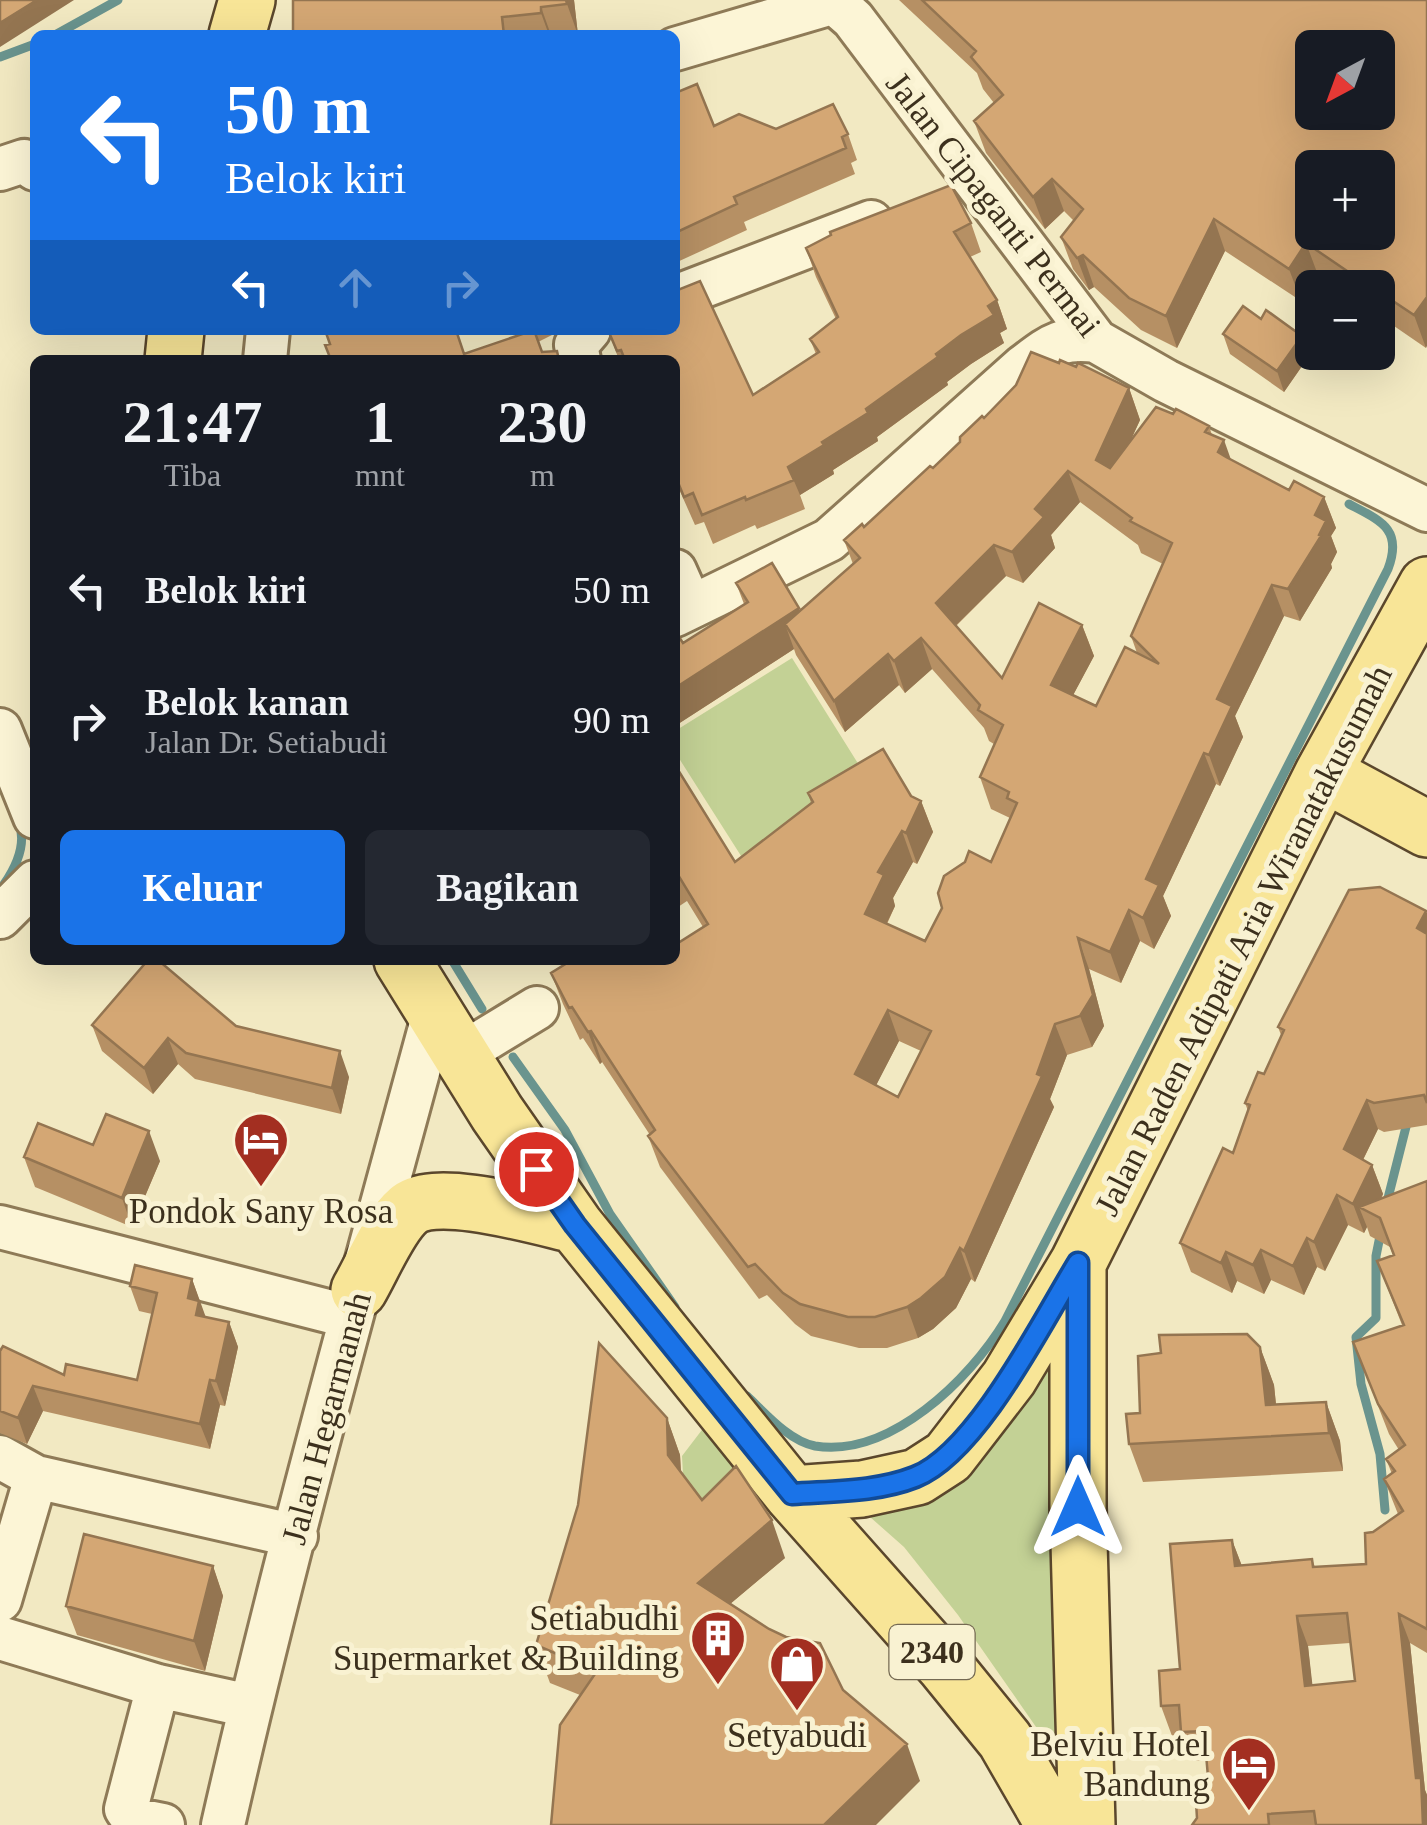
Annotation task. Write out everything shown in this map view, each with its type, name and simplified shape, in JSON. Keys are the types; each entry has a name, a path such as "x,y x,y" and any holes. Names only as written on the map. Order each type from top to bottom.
{"main road":[{"path":"238,30 247,0"},
{"name":"Jalan Raden Adipati Aria Wiranatakusumah","path":"792,1494 862,1489 917,1476 948,1457 1009,1378 1078,1263 1323,772 1427,585"},
{"path":"1323,772 1427,830"},
{"name":"2340","path":"405,965 575,1225 792,1494 1005,1740 1054,1825"},
{"path":"355,1303 404,1212 417,1202 432,1198 459,1201 575,1225"},
{"path":"1078,1263 1078,1507 1086,1825"}],"street":[{"name":"Jalan Cipaganti Permai","path":"680,47 828,4 838,6 853,19 942,194 1096,340 1166,380 1427,510"},
{"path":"0,168 24,161 30,165"},
{"path":"680,295 942,194"},
{"path":"680,598 828,540 1024,366 1057,342 1071,338 1096,340"},
{"path":"0,730 30,805"},
{"path":"0,917 30,887"},
{"path":"447,1034 537,1008"},
{"name":"Jalan Hegarmanah","path":"223,1825 355,1303 447,1034"},
{"path":"0,1227 355,1303"},
{"path":"0,1600 18,1467 296,1536"},
{"path":"0,1638 158,1686 250,1706"},
{"path":"158,1686 126,1809 130,1817 163,1825"}],"green space":[{"path":"792,658 869,781 743,859 680,760 680,728"},
{"path":"1066,1302 1064,1767 958,1615 904,1547 835,1486 902,1472"},
{"path":"708,1422 763,1487 716,1534 684,1493 682,1456"}],"building":[{"path":"0,0 37,0 0,23"},
{"path":"293,0 566,0 567,4 541,7 541,13 502,17 503,30 293,30"},
{"path":"922,0 1427,0 1427,297 1414,315 1395,302 1395,270 1346,270 1316,250 1395,250 1395,150 1295,150 1295,250 1301,250 1289,269 1214,219 1166,316 1129,298 1083,255 1077,258 1061,237 1083,209 1052,179 1033,197 974,121 1003,95 971,57 976,51"},
{"path":"697,84 714,126 739,114 776,129 833,104 848,134 842,137 846,148 734,197 737,204 680,231 680,91"},
{"path":"951,185 971,223 954,232 997,300 988,306 994,315 936,354 938,357 866,409 868,413 788,467 794,480 702,515 693,493 684,497 680,487 680,355 623,355 610,335 680,335 680,289 700,281 753,395 819,352 810,339 838,317 806,248 831,235 830,232"},
{"path":"1243,306 1261,319 1266,310 1295,331 1295,346 1277,371 1223,334"},
{"path":"327,335 458,335 464,354 519,335 536,335 542,352 557,351 558,355 329,355 325,345 330,344"},
{"path":"1031,352 1076,367 1078,363 1129,388 1096,460 1110,468 1156,407 1173,414 1176,409 1209,426 1205,432 1224,440 1218,452 1226,457 1289,490 1294,481 1324,497 1315,515 1326,521 1288,589 1272,585 1217,699 1232,706 1209,755 1204,753 1146,879 1159,885 1143,918 1129,910 1110,952 1078,938 1093,995 1080,1016 1055,1024 1037,1074 1042,1076 964,1251 960,1248 945,1277 907,1307 875,1317 848,1317 800,1304 783,1293 755,1264 748,1267 648,1136 655,1130 591,1031 569,1008 551,973 564,965 680,965 680,942 708,924 680,878 680,773 735,862 813,802 808,793 883,749 911,796 921,801 906,833 902,831 878,872 884,875 865,914 925,941 942,908 938,893 944,876 965,862 969,851 991,862 1017,803 1007,798 1009,792 980,777 1003,725 978,710 980,705 921,638 894,661 888,654 834,701 785,624 860,558 844,540 862,524 864,527 930,466 933,468 960,442 960,437 1016,385","holes":["1068,471 1132,518 1130,521 1172,543 1131,636 1159,664 1125,647 1096,706 1051,685 1082,625 1039,603 1002,678 936,603 994,545 1012,552 1044,517 1035,509","888,1010 931,1031 898,1097 855,1074"]},
{"path":"772,563 799,608 680,685 680,638 683,643 748,602 736,583"},
{"path":"1380,887 1426,911 1417,928 1427,934 1427,1103 1424,1095 1374,1103 1367,1100 1344,1149 1372,1165 1353,1204 1337,1195 1314,1242 1307,1238 1293,1266 1261,1250 1253,1265 1226,1252 1221,1263 1180,1243 1223,1148 1233,1153 1250,1105 1245,1103 1258,1072 1264,1074 1284,1030 1278,1027 1349,890"},
{"path":"144,965 164,965 236,1026 340,1051 332,1088 186,1053 168,1038 144,1068 92,1025"},
{"path":"106,1114 149,1131 122,1198 24,1157 38,1123 93,1145"},
{"path":"1427,1181 1427,1629 1399,1614 1416,1778 1421,1778 1423,1825 1316,1825 1314,1811 1268,1814 1269,1825 1192,1825 1197,1818 1196,1802 1210,1800 1204,1731 1181,1732 1179,1705 1161,1706 1159,1671 1180,1669 1170,1544 1232,1540 1235,1566 1312,1559 1313,1567 1366,1564 1365,1533 1373,1532 1403,1511 1384,1479 1395,1471 1386,1459 1405,1445 1378,1404 1353,1342 1404,1325 1377,1261 1394,1255 1380,1218 1359,1207","holes":["1347,1613 1355,1681 1305,1686 1297,1616"]},
{"path":"135,1265 192,1279 188,1298 199,1301 196,1315 229,1322 216,1381 210,1380 200,1424 33,1386 18,1418 0,1411 3,1346 64,1375 66,1364 137,1380 157,1293 130,1286"},
{"path":"1247,1334 1260,1347 1266,1405 1326,1402 1329,1433 1129,1444 1126,1414 1140,1413 1138,1356 1161,1353 1159,1335"},
{"path":"599,1343 667,1418 668,1455 702,1500 736,1466 772,1520 698,1583 769,1629 786,1637 820,1643 843,1690 907,1744 824,1825 551,1825 560,1725 597,1671 536,1645 578,1505"},
{"path":"84,1534 213,1566 194,1641 66,1606"}],"waterway":[{"path":"64,30 118,0"},
{"path":"0,57 30,46"},
{"path":"747,1396 778,1425 805,1443 843,1446 871,1440 925,1410 990,1344 1388,569 1391,535 1379,521 1349,504"},
{"path":"2,887 18,856 22,840 19,823"},
{"path":"455,965 482,1009"},
{"path":"513,1057 565,1130 610,1214 675,1307"},
{"path":"1386,1206 1408,1119"},
{"path":"1381,1231 1376,1256 1376,1318 1356,1337 1361,1384 1380,1454 1385,1510"}],"place":[{"name":"Pondok Sany Rosa","path":"261,1189"},
{"name":"Setiabudhi Supermarket & Building","path":"718,1687"},
{"name":"Setyabudi","path":"797,1713"},
{"name":"Belviu Hotel Bandung","path":"1249,1813"}],"route":[{"path":"536,1169 575,1225 792,1494 862,1489 902,1481 948,1457 1009,1378 1078,1263 1078,1507"}]}
